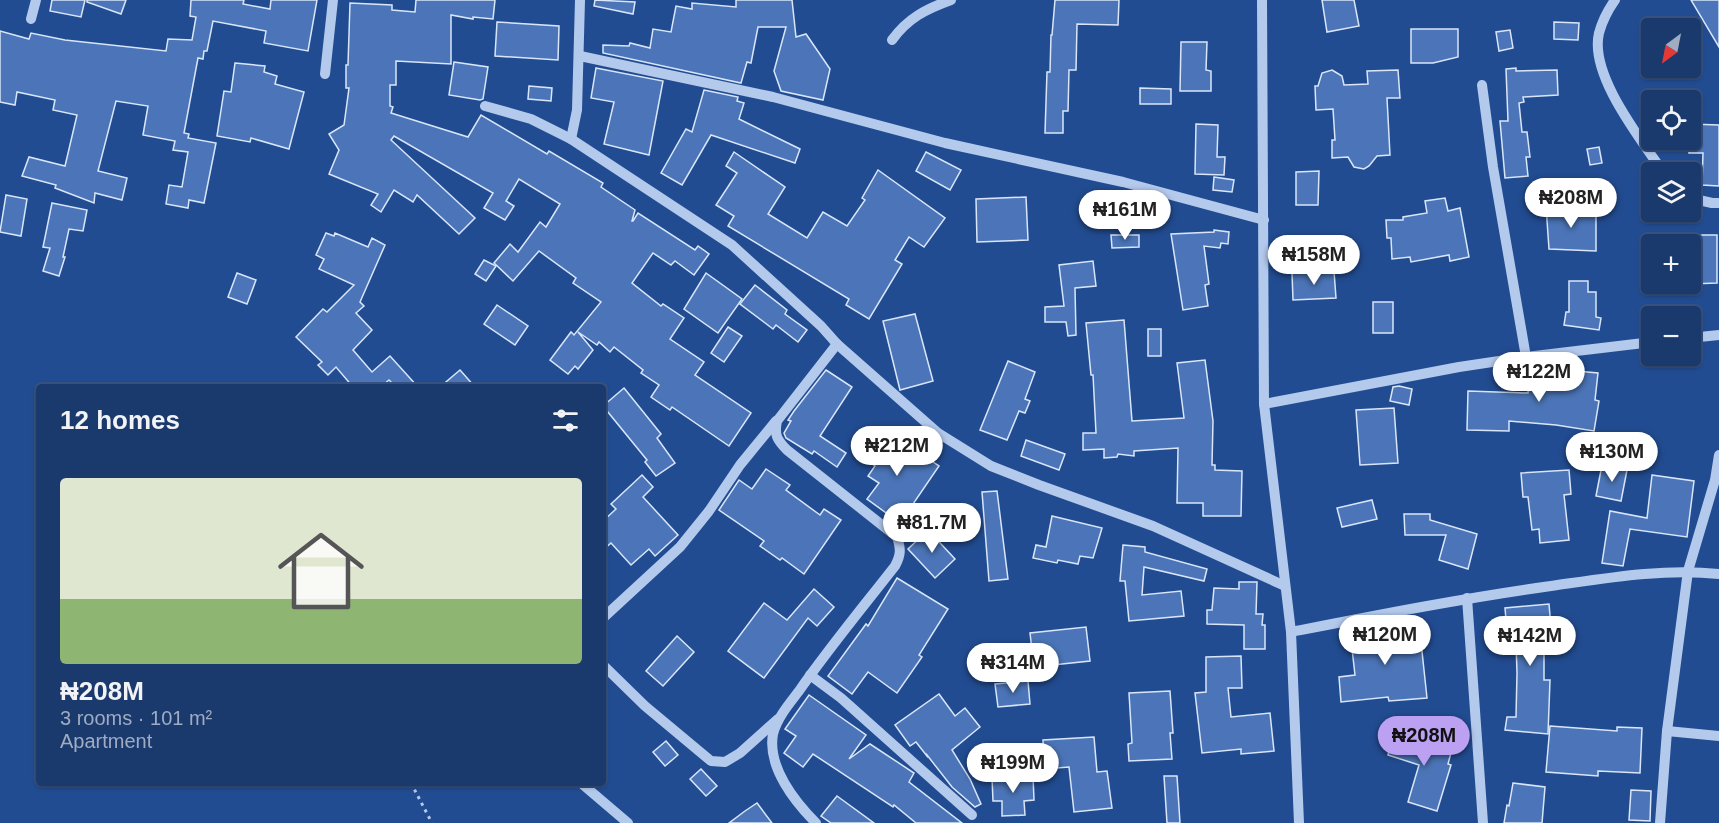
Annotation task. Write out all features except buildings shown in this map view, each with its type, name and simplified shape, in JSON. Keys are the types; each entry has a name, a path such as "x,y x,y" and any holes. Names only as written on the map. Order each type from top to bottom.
{"street":[{"path":"31,20 36,0"},
{"path":"325,74 333,0"},
{"path":"571,139 577,110 580,0"},
{"path":"892,40 903,25 913,17 951,0"},
{"path":"1260,0 1264,220 1264,404 1291,632 1299,823"},
{"path":"1615,0 1608,10 1599,35 1601,69 1618,105 1656,162"},
{"path":"580,56 773,97 945,143 1124,182 1264,220"},
{"path":"1482,86 1493,167 1526,357"},
{"path":"485,106 531,119 571,139 732,245 821,326 837,344 938,433 991,466 1152,526 1285,586"},
{"path":"1701,200 1719,203"},
{"path":"1701,336 1719,334"},
{"path":"1264,404 1459,367 1641,343"},
{"path":"606,615 680,547 709,511 740,465 837,344"},
{"path":"777,421 775,433 777,441 897,537 900,546 900,556 895,566 810,675 781,717 773,735 775,760 782,782 801,808 816,823"},
{"path":"1660,823 1667,731 1688,571 1715,480 1719,455"},
{"path":"1291,632 1467,598 1610,577 1688,571 1719,574"},
{"path":"1467,598 1483,823"},
{"path":"606,669 645,706 711,760 724,762 740,753 781,717"},
{"path":"810,675 841,698 972,815"},
{"path":"1667,731 1719,736"},
{"path":"584,786 628,823"}],"path":[{"path":"413,786 432,823"}]}
